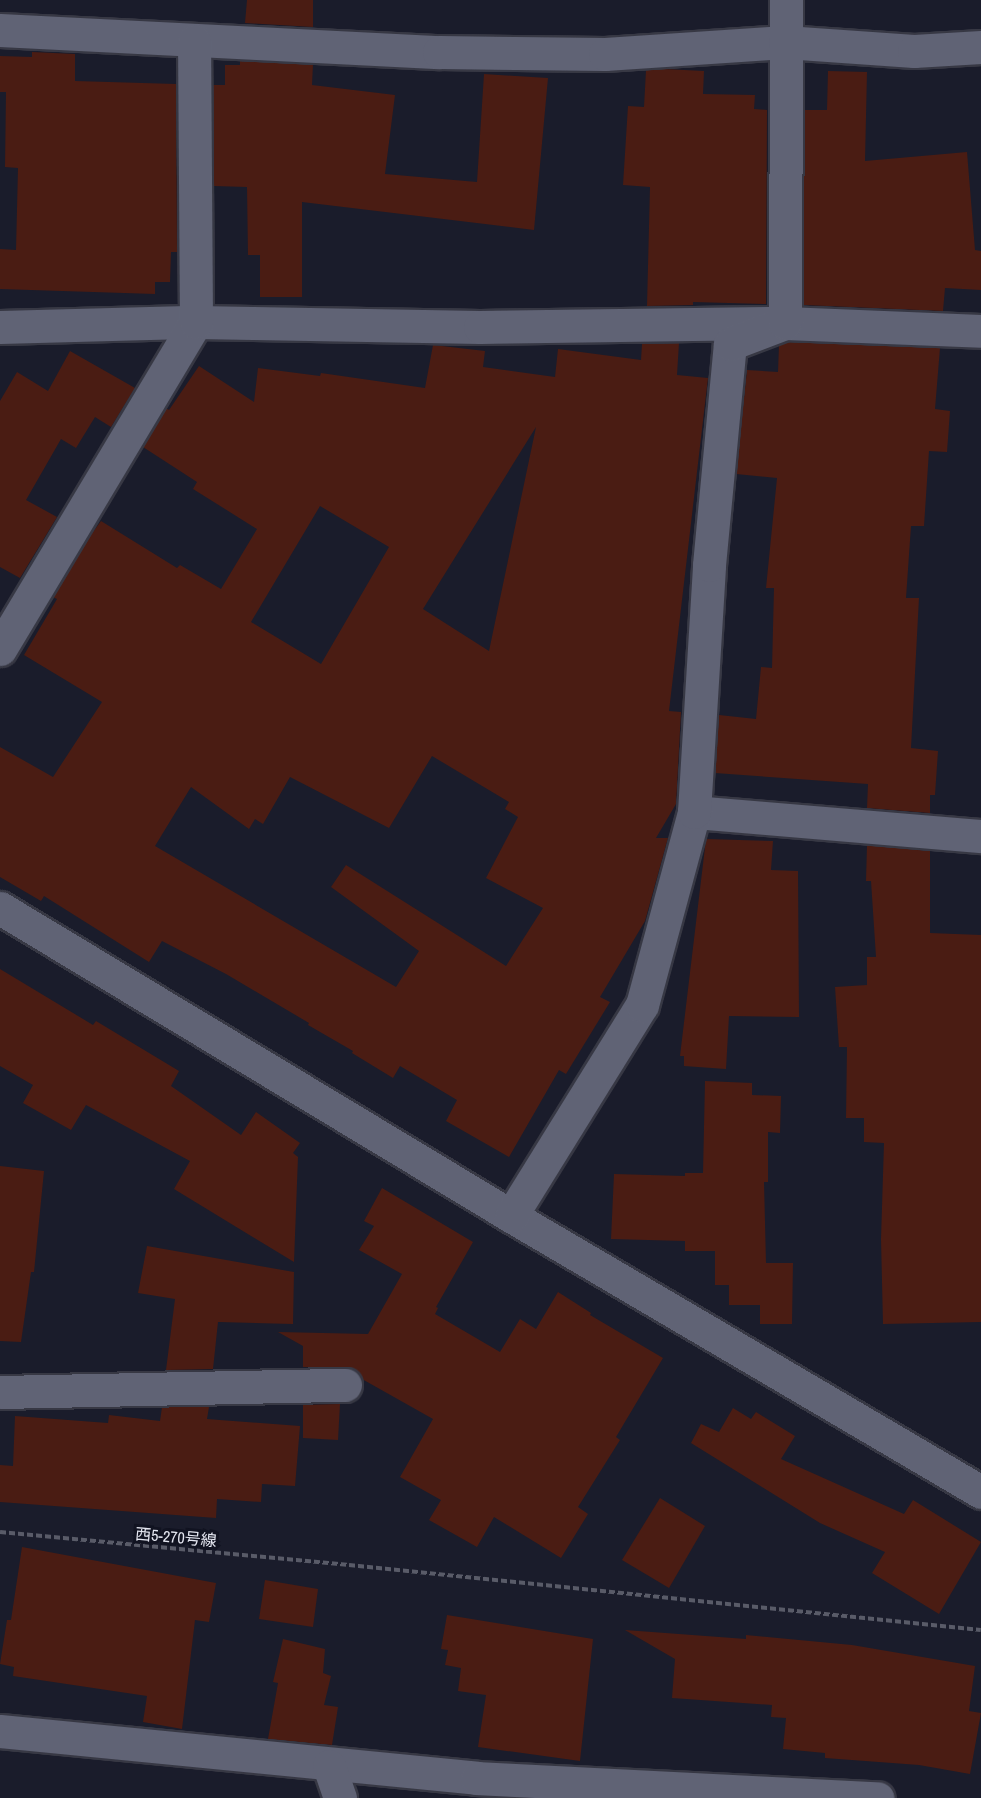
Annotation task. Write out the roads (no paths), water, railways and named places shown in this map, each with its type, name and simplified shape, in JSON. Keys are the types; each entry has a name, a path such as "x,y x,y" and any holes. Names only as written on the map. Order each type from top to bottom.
{"street":[{"path":"785,323 786,0"},
{"path":"0,30 439,52 605,54 785,42 914,51 981,47"},
{"path":"3,639 196,322 194,41"},
{"path":"0,327 196,322 480,327 785,323 981,331"},
{"path":"511,1216 642,1005 694,812 709,565 730,344 785,323"},
{"path":"694,812 981,836"},
{"path":"0,908 511,1216 981,1492"},
{"path":"0,1392 345,1385"},
{"path":"0,1731 329,1766 477,1779 878,1798"},
{"path":"329,1766 340,1798"}]}
